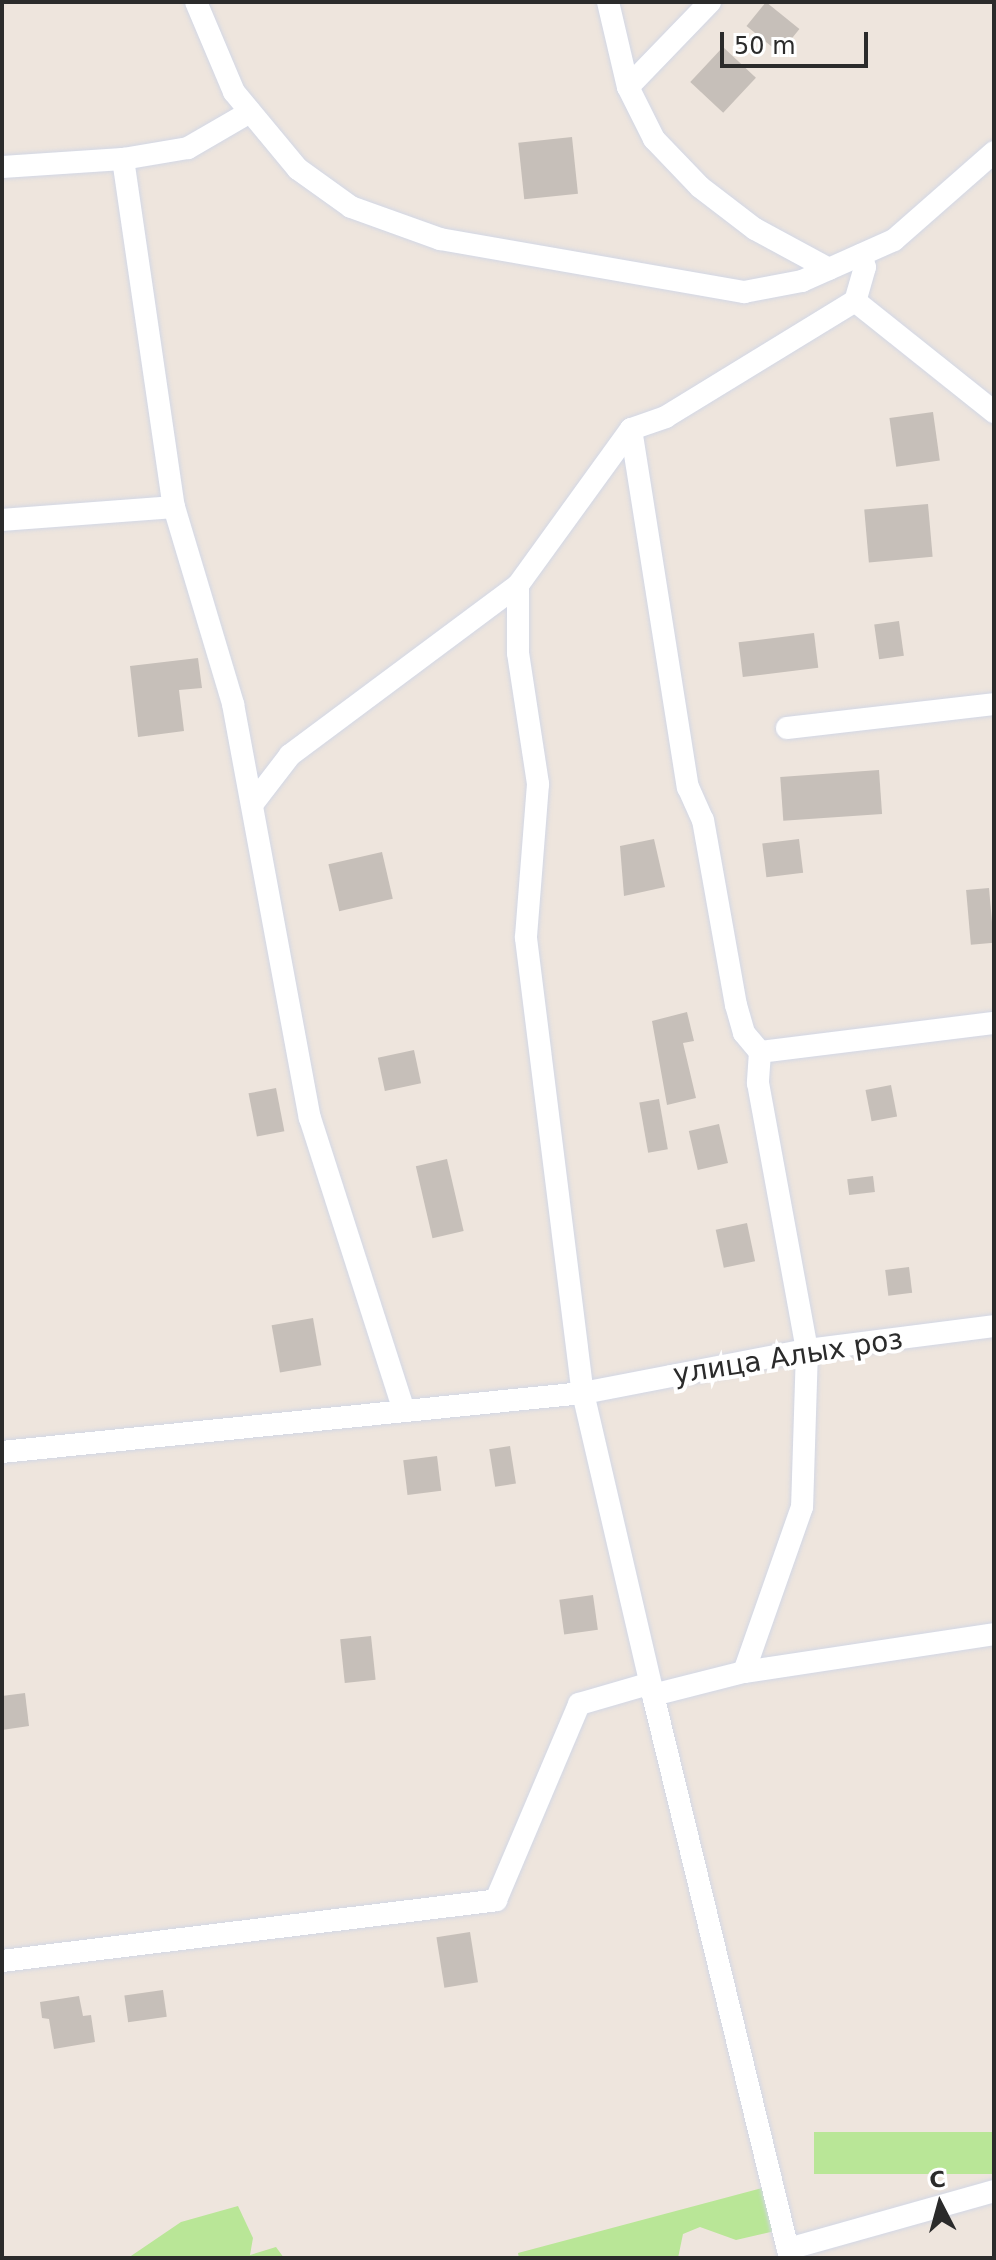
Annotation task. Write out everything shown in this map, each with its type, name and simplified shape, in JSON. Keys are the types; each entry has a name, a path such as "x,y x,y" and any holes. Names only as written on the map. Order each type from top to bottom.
{"street":[{"path":"196,2 234,92 298,169 351,207 440,239 744,292 802,281 894,240 994,152"},
{"path":"608,2 628,87 654,139 700,187 755,229 829,269"},
{"path":"628,87 710,2"},
{"path":"2,167 123,159 188,148 250,112"},
{"path":"123,159 174,507 233,704 254,802 310,1118 403,1408"},
{"path":"254,802 290,755 518,585 631,429 666,417 855,301 865,267 861,255"},
{"path":"855,301 994,412"},
{"path":"631,429 688,787 703,820 736,1005 744,1033 760,1052 758,1083 807,1350 802,1507 744,1672"},
{"path":"2,520 174,507"},
{"path":"518,585 518,653 538,784 526,938 583,1393 650,1690 789,2253 994,2191"},
{"path":"787,728 994,704"},
{"path":"760,1052 994,1023"},
{"name":"улица Алых роз","path":"2,1452 403,1408 583,1393 807,1350 994,1326"},
{"path":"2,1961 496,1900 579,1704 744,1672 994,1634"}],"green space":[{"path":"814,2132 994,2132 994,2174 814,2174"},
{"path":"766,2187 775,2231 736,2240 700,2227 683,2234 678,2258 519,2258 518,2253"},
{"path":"238,2206 253,2238 250,2255 276,2247 284,2258 128,2258 181,2222"}],"building":[{"path":"766,2 799,29 780,53 746,26"},
{"path":"723,47 756,78 723,113 690,82"},
{"path":"572,137 578,194 524,199 518,143"},
{"path":"933,412 940,461 896,467 889,418"},
{"path":"928,504 933,557 869,562 864,510"},
{"path":"899,621 904,656 879,659 874,624"},
{"path":"814,633 818,668 743,677 739,642"},
{"path":"198,658 202,688 179,690 184,731 138,737 130,666"},
{"path":"879,770 882,814 783,821 780,777"},
{"path":"654,839 665,887 624,896 620,846"},
{"path":"799,839 803,873 766,877 762,844"},
{"path":"382,852 393,899 339,911 328,864"},
{"path":"989,888 994,943 971,945 966,890"},
{"path":"687,1012 694,1041 683,1043 696,1098 667,1105 652,1021"},
{"path":"414,1050 421,1083 385,1091 378,1058"},
{"path":"891,1085 897,1116 872,1121 865,1090"},
{"path":"276,1088 284,1131 257,1137 249,1093"},
{"path":"659,1099 668,1149 648,1153 639,1102"},
{"path":"719,1124 728,1163 698,1170 689,1131"},
{"path":"447,1159 464,1231 432,1238 416,1166"},
{"path":"873,1176 875,1192 849,1195 847,1179"},
{"path":"747,1223 755,1261 724,1268 716,1230"},
{"path":"909,1267 912,1293 888,1296 885,1270"},
{"path":"313,1318 321,1365 280,1373 272,1325"},
{"path":"510,1446 516,1484 495,1487 489,1449"},
{"path":"437,1456 441,1491 408,1495 403,1460"},
{"path":"593,1595 598,1630 564,1634 559,1600"},
{"path":"371,1636 376,1680 345,1683 340,1639"},
{"path":"25,1693 29,1726 2,1730 2,1696"},
{"path":"470,1932 478,1982 444,1988 436,1937"},
{"path":"163,1990 167,2017 128,2022 124,1995"},
{"path":"79,1996 83,2016 91,2015 95,2042 54,2049 49,2019 42,2018 40,2002"}]}
